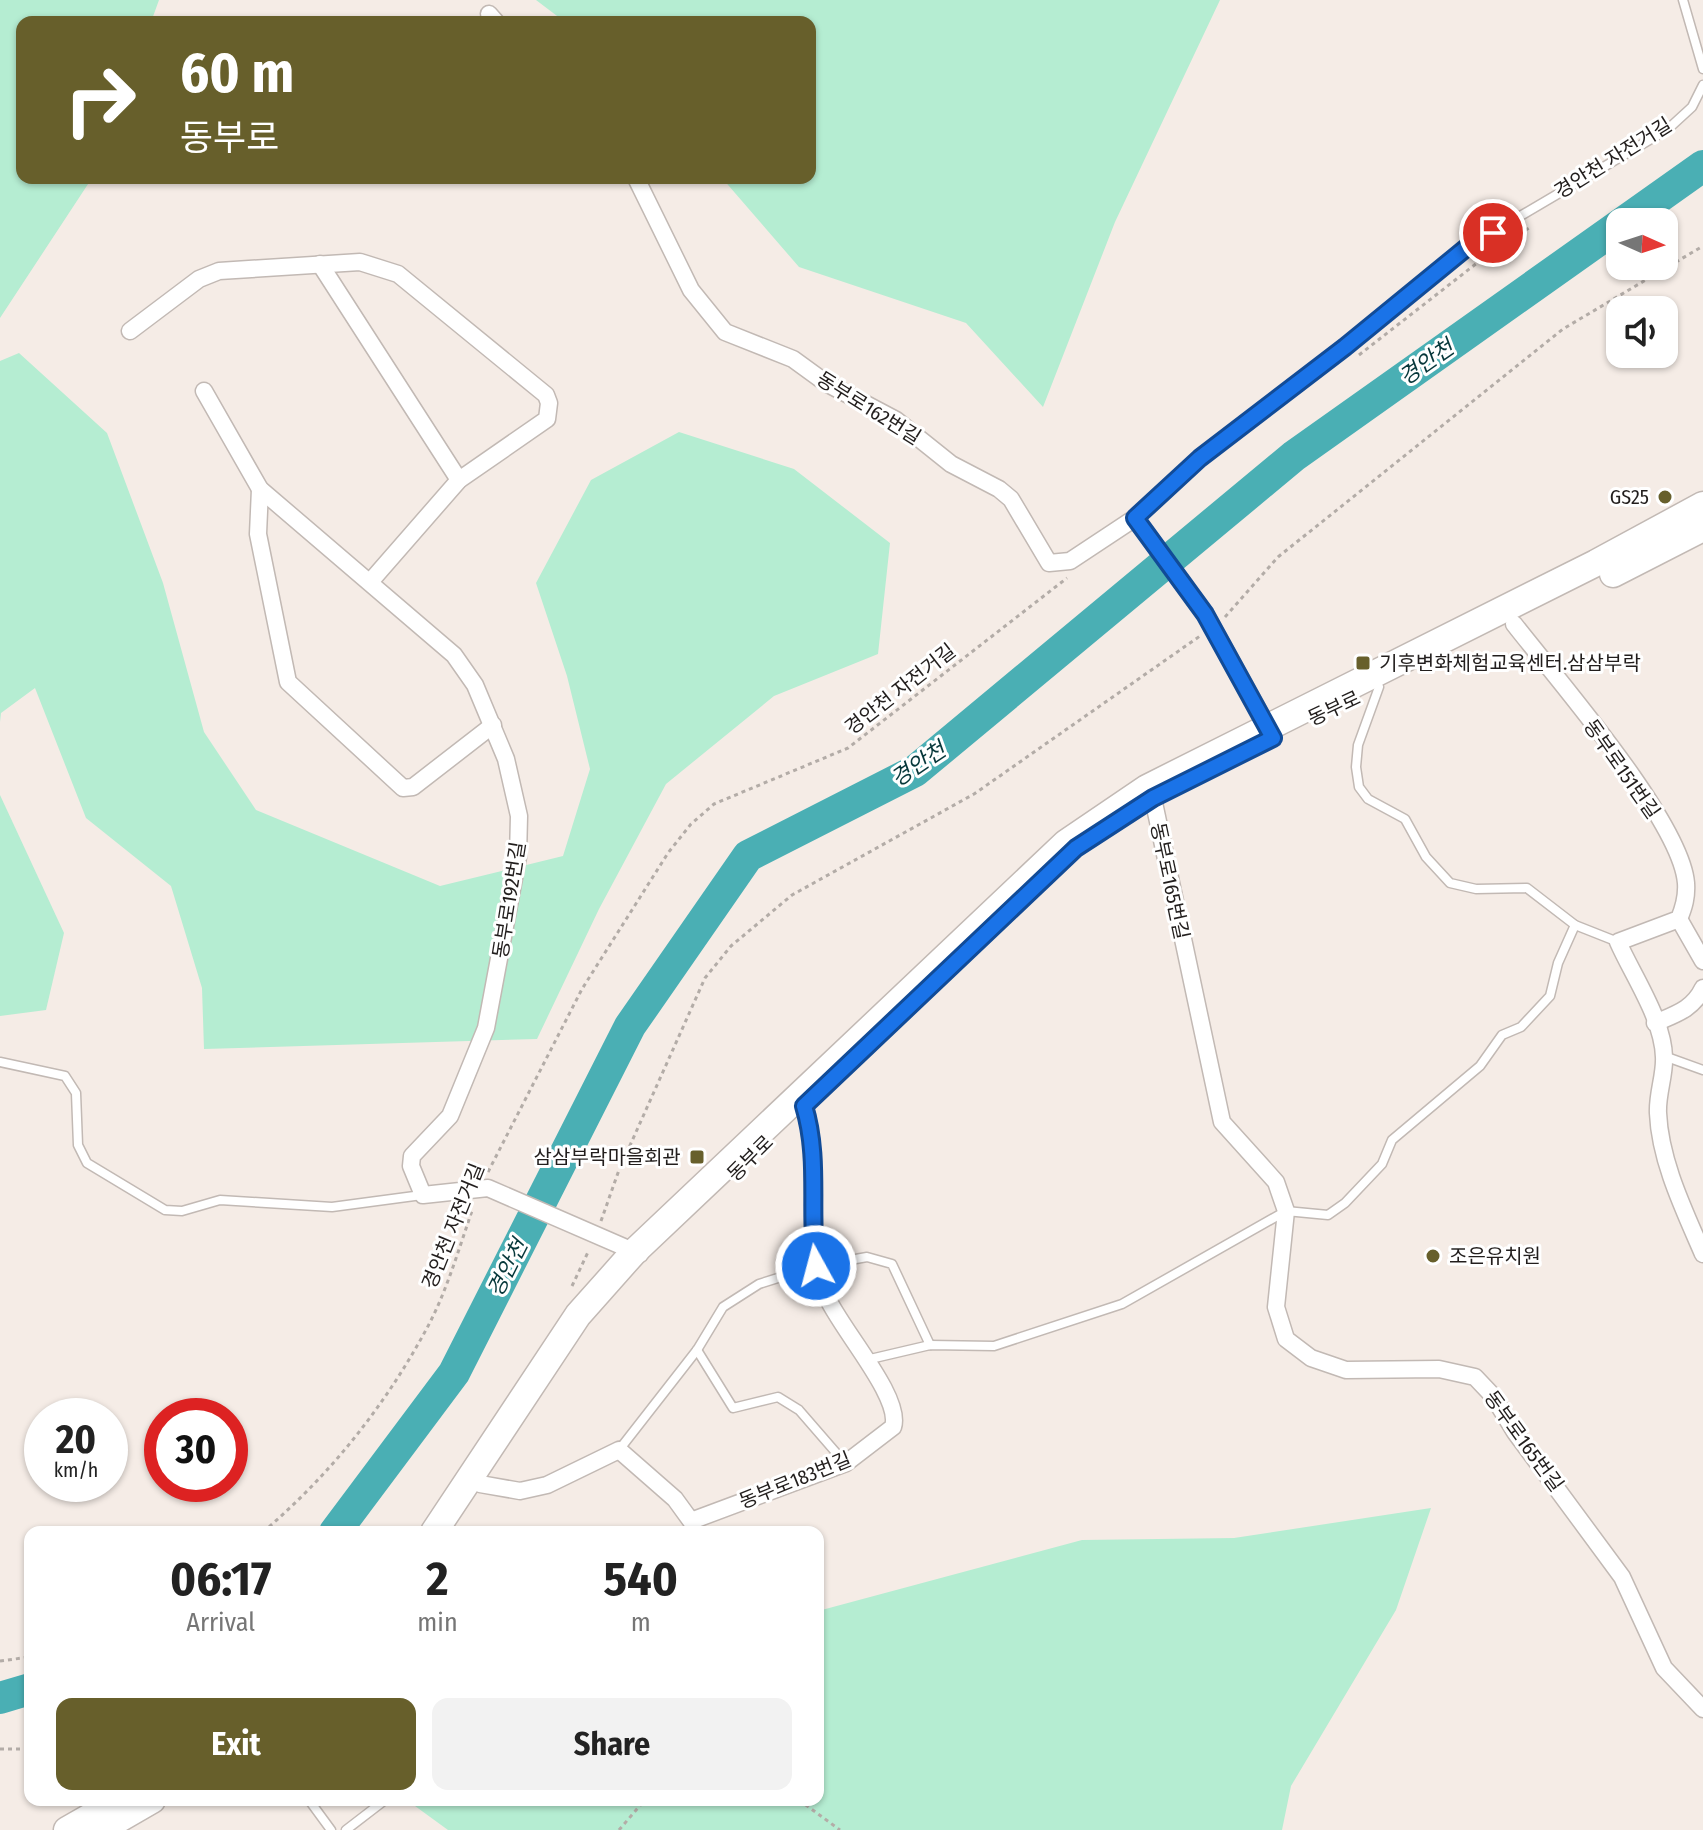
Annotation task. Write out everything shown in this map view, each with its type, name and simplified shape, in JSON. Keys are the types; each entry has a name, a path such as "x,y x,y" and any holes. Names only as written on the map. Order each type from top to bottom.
{"main road":[{"path":"438,1526 578,1315 1066,843 1147,788 1271,733 1703,505"},
{"name":"동부로","path":"453,1526 640,1254 804,1106 1076,848 1153,798 1271,733 1514,624 1703,528"},
{"path":"67,1830 109,1806"},
{"path":"100,1830 142,1806"}],"street":[{"name":"동부로162번길","path":"639,184 691,290 725,332 793,359 826,383 896,420 951,464 999,489 1011,499 1049,563 1070,561 1135,518"},
{"path":"130,331 208,273 360,262 398,274 546,395 549,403 547,419 459,480 370,582"},
{"path":"320,264 459,480"},
{"name":"동부로192번길","path":"204,391 260,489 454,655 475,685 493,725 514,787 519,816 518,857 486,1028 450,1116 412,1156 411,1166 423,1195"},
{"path":"260,489 258,534 288,682 403,788 413,787 493,725"},
{"path":"1135,518 1209,621 1271,733"},
{"name":"동부로151번길","path":"1514,624 1652,808 1678,853 1686,882 1685,903 1679,919"},
{"name":"동부로165번길","path":"1153,798 1222,1122 1276,1182 1286,1211 1276,1307 1286,1339 1311,1358 1346,1370 1439,1369 1475,1377 1493,1396 1515,1432 1622,1577 1664,1668 1703,1709"},
{"path":"1703,961 1679,919 1618,942 1655,1023 1664,1056 1658,1112 1661,1138 1680,1201 1703,1254"},
{"path":"1655,1023 1684,1011 1697,1000 1703,988"},
{"name":"동부로183번길","path":"619,1450 675,1499 692,1526 846,1463 887,1434 896,1419 884,1389 832,1312 816,1266 811,1224 813,1152 804,1106"},
{"path":"423,1195 484,1189 640,1254"},
{"path":"480,1484 520,1491 547,1485 619,1450"}],"lane":[{"path":"1683,0 1703,69"},
{"path":"1135,518 1200,458 1345,347 1466,248 1653,140 1692,107 1703,85"},
{"path":"1379,687 1358,745 1356,767 1359,787 1368,799 1405,819 1426,857 1450,883 1476,889 1527,888 1575,925 1618,942"},
{"path":"865,1361 930,1345 994,1346 1122,1304 1286,1211 1328,1215 1345,1203 1382,1164 1392,1140 1480,1066 1502,1035 1521,1027 1550,996 1558,963 1575,925"},
{"path":"1664,1056 1703,1070"},
{"path":"0,1062 65,1076 76,1093 78,1145 87,1163 165,1210 182,1211 220,1200 349,1206 423,1195"},
{"path":"619,1450 697,1350 723,1307 759,1284 816,1266 867,1257 892,1264 930,1345"},
{"path":"697,1350 733,1408 778,1397 799,1410 846,1463"},
{"path":"313,1806 331,1830"},
{"path":"346,1830 377,1806"}],"path":[{"path":"1354,358 1495,249 1534,225"},
{"path":"567,1297 596,1234 619,1170 705,978 731,946 792,895 974,794 1209,621 1278,557 1563,329 1703,246"},
{"name":"경안천 자전거길","path":"269,1526 327,1472 393,1384 428,1326 484,1189 582,989 668,853 691,824 714,804 848,748 1075,572"},
{"path":"0,1661 24,1658"},
{"path":"0,1749 24,1749"},
{"path":"619,1830 640,1806"},
{"path":"807,1806 840,1830"}],"green space":[{"path":"0,0 159,0 153,16 16,16 16,184 88,184 0,318"},
{"path":"536,0 1220,0 1115,222 1043,407 966,323 799,267 727,184 816,184 816,16 557,16"},
{"path":"19,353 107,433 163,583 204,732 256,810 440,886 563,856 590,769 567,676 536,583 591,480 679,432 794,469 890,543 878,654 774,696 666,784 599,909 537,1039 204,1049 202,988 171,886 86,818 35,688 1,713 0,722 0,361"},
{"path":"0,795 64,933 46,1010 0,1016"},
{"path":"1431,1508 1396,1610 1291,1786 1282,1830 448,1830 415,1806 824,1806 824,1609 1082,1540 1234,1538"}],"waterway":[{"name":"경안천","path":"339,1526 454,1373 630,1026 748,856 915,771 1294,456 1703,166"},
{"name":"경안천","path":"0,1698 24,1691"}],"place":[{"name":"GS25","path":"1665,497"},
{"name":"기후변화체험교육센터.삼삼부락","path":"1363,663"},
{"name":"삼삼부락마을회관","path":"697,1157"},
{"name":"조은유치원","path":"1433,1256"}],"route":[{"path":"816,1266 811,1224 813,1152 811,1129 804,1106 1076,848 1153,798 1273,738 1205,614 1135,518 1200,458 1345,347 1466,248 1493,233"}]}
